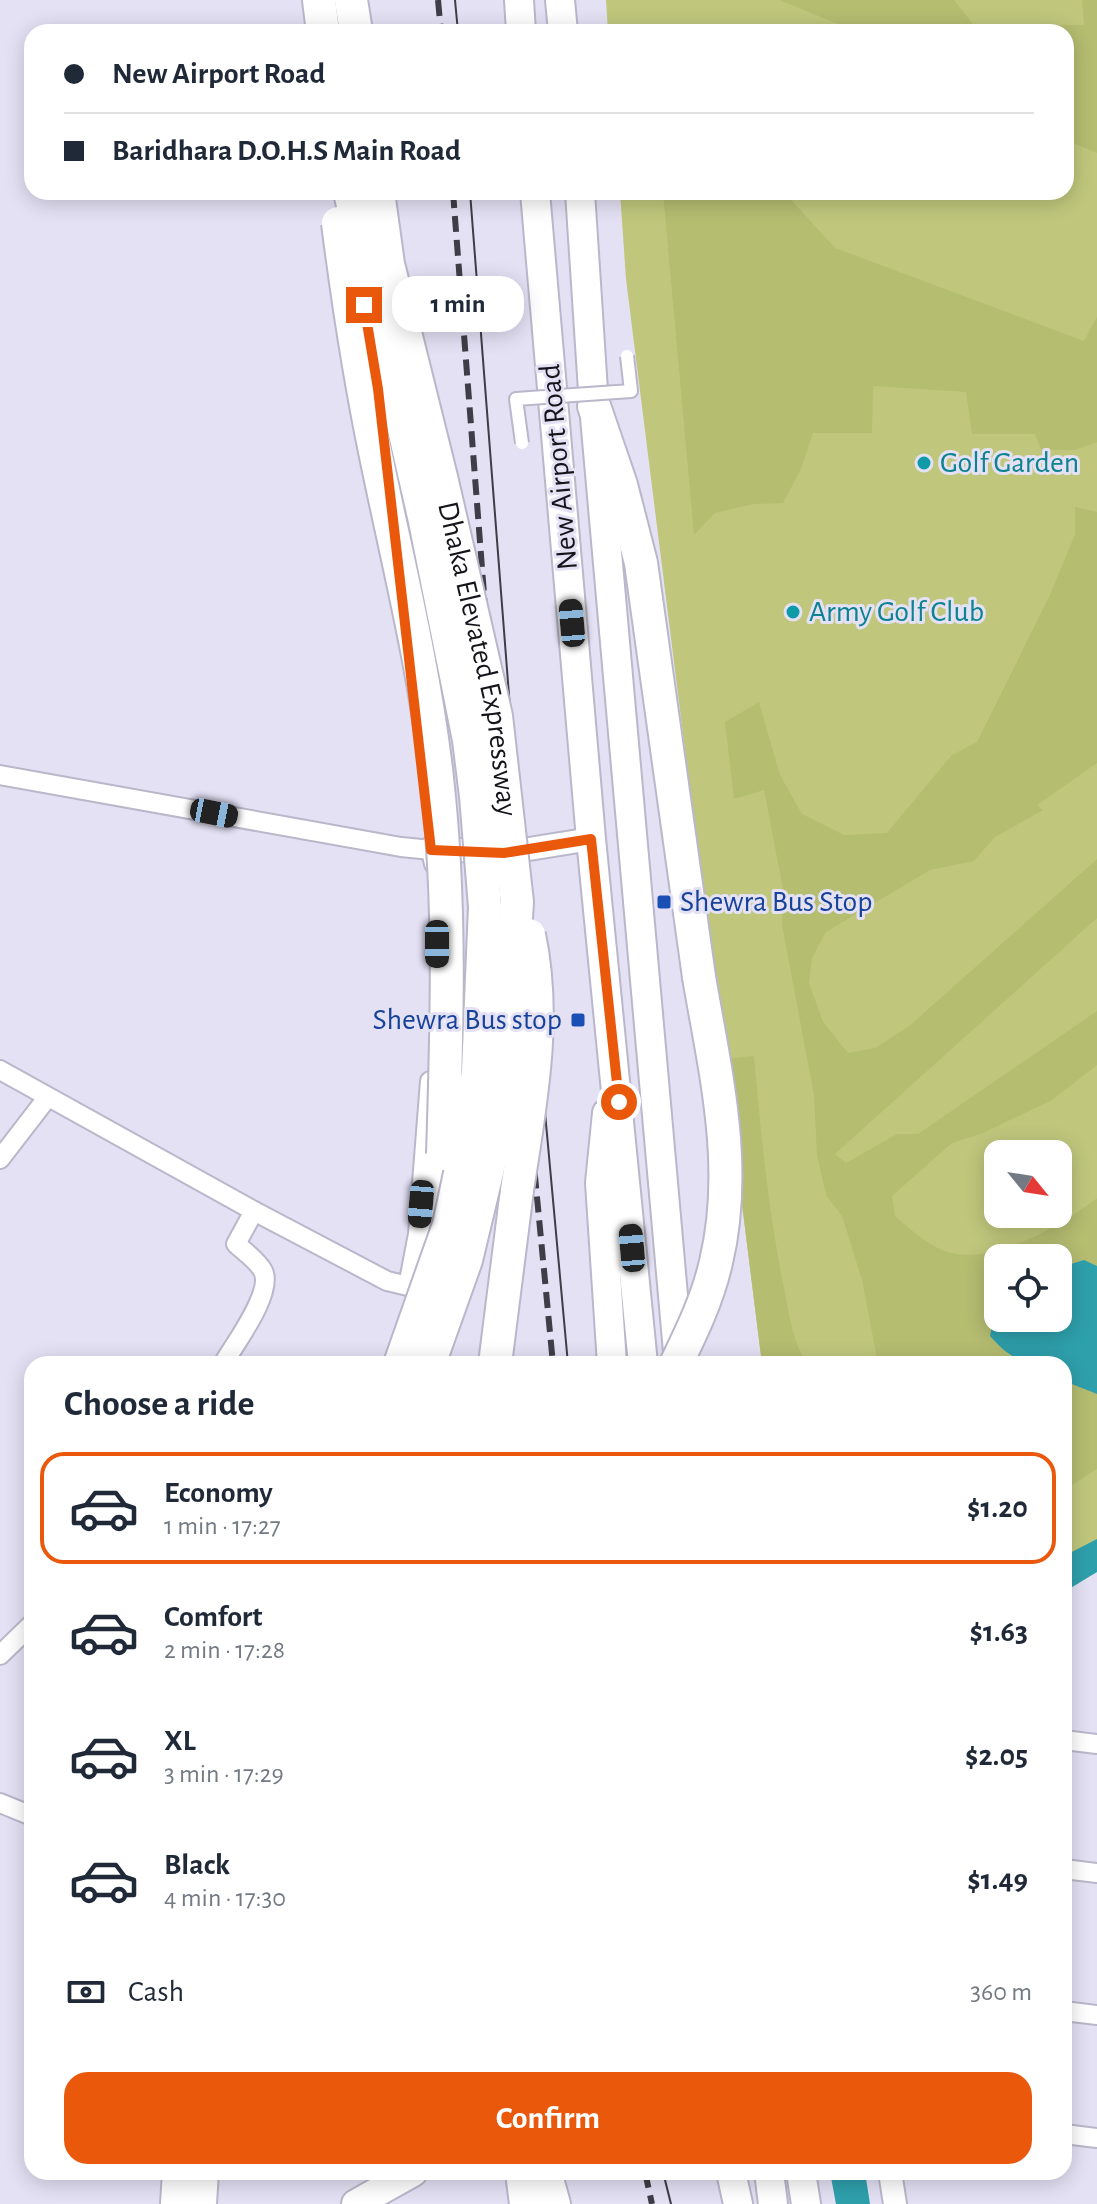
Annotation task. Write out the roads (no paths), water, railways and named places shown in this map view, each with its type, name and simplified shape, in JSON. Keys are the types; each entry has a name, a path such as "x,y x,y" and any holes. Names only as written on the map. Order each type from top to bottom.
{"highway":[{"path":"316,0 320,24"},
{"path":"351,0 355,24"},
{"path":"519,0 520,24"},
{"path":"560,0 562,24"},
{"path":"335,200 358,362 414,635 437,777 442,836 447,1018 432,1356"},
{"name":"Dhaka Elevated Expressway","path":"350,200 425,521 469,740 485,907 478,1072 468,1136 449,1225 403,1356"},
{"name":"Dhaka Elevated Expressway","path":"379,200 388,264 496,716 517,902 507,1058 498,1126 466,1260 435,1356"},
{"name":"New Airport Road","path":"536,200 591,839 642,1356"},
{"name":"New Airport Road","path":"581,200 594,406 677,1356"},
{"path":"594,406 621,485 641,563 699,977 725,1133 727,1175 717,1261 681,1356"},
{"path":"496,1356 534,1071 536,977 529,937 517,902"},
{"path":"611,1356 600,1183 613,1044"},
{"path":"177,2204 178,2180"},
{"path":"200,2204 202,2180"},
{"path":"356,2204 399,2180"},
{"path":"523,2180 526,2204"},
{"path":"547,2180 554,2204"},
{"path":"733,2180 738,2204"},
{"path":"770,2180 773,2204"},
{"path":"802,2180 806,2204"}],"street":[{"path":"0,1070 254,1211 387,1281 408,1286 418,1234 437,998 436,873 378,389 349,200"},
{"path":"522,443 516,399 631,391 627,356"},
{"path":"0,775 401,847 504,853 591,839"},
{"path":"0,1159 47,1098"},
{"path":"228,1356 262,1299 266,1284 263,1271 236,1244 254,1211"},
{"path":"0,1655 24,1632"},
{"path":"1072,1740 1096,1740"},
{"path":"0,1803 24,1813"},
{"path":"1072,1870 1097,1873"},
{"path":"1072,2012 1097,2015"},
{"path":"1072,2135 1097,2138"},
{"path":"891,2180 895,2204"}],"water":[{"path":"1084,1260 1097,1266 1097,1394 1072,1384 1072,1356 1012,1356 990,1336 991,1332 1072,1332 1072,1264"},
{"path":"1097,1539 1097,1572 1072,1587 1072,1552"},
{"path":"832,2180 866,2180 870,2204 836,2204"}],"tram line":[{"path":"455,0 457,24"},
{"path":"471,200 521,850 567,1356"},
{"path":"665,2180 671,2204"}],"railway":[{"path":"438,0 440,24"},
{"path":"454,200 504,853 552,1356"},
{"path":"647,2180 652,2204"}],"place":[{"name":"Golf Garden","path":"924,463"},
{"name":"Army Golf Club","path":"793,612"},
{"name":"Shewra Bus Stop","path":"664,902"},
{"name":"Shewra Bus stop","path":"578,1020"}]}
